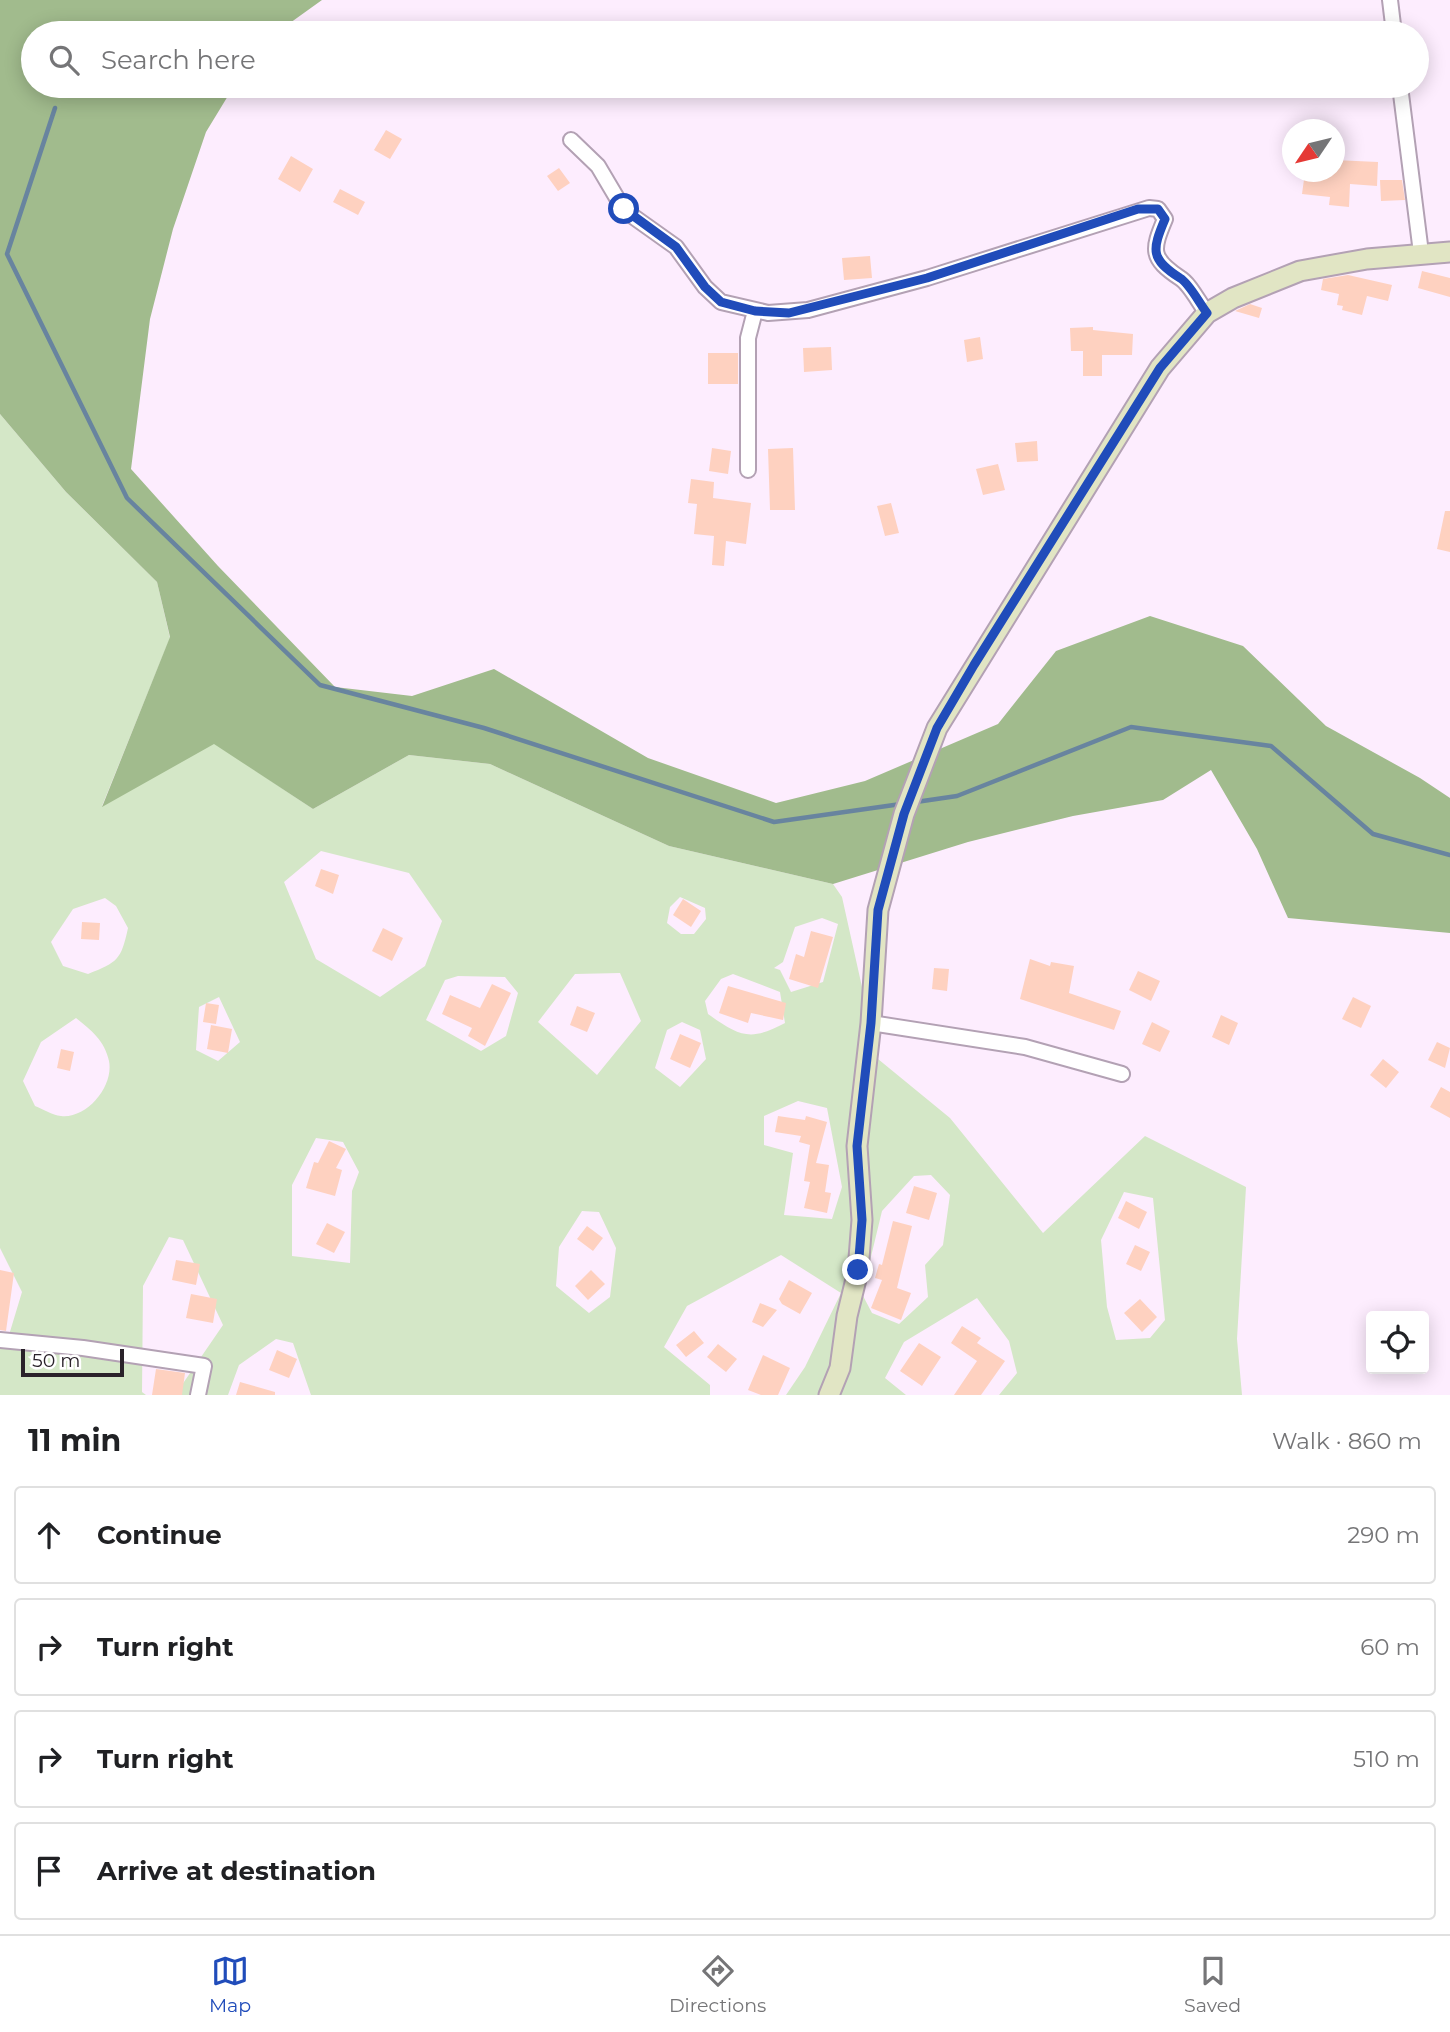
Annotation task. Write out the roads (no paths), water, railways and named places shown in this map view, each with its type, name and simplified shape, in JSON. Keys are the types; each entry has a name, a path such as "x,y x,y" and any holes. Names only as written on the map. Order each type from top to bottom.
{"street":[{"path":"1390,0 1393,21"},
{"path":"1402,98 1421,253"},
{"path":"571,140 598,166 624,209 676,247 705,287 721,302 755,311 808,310 977,263 1149,208 1158,209 1165,219 1154,244 1156,254 1163,266 1181,278 1207,313"},
{"path":"829,1395 840,1368 847,1316 858,1270 862,1220 857,1146 871,1023 878,910 904,814 937,728 1160,368 1207,313 1233,298 1300,271 1334,264 1450,252"},
{"path":"748,470 748,338 755,311"},
{"path":"871,1023 1025,1047 1122,1074"},
{"path":"0,1340 83,1348 204,1366 198,1395"}],"waterway":[{"path":"55,108 7,254 127,498 320,685 484,728 774,822 901,804"},
{"path":"916,802 957,796 1131,727 1271,746 1373,834 1450,855"}]}
